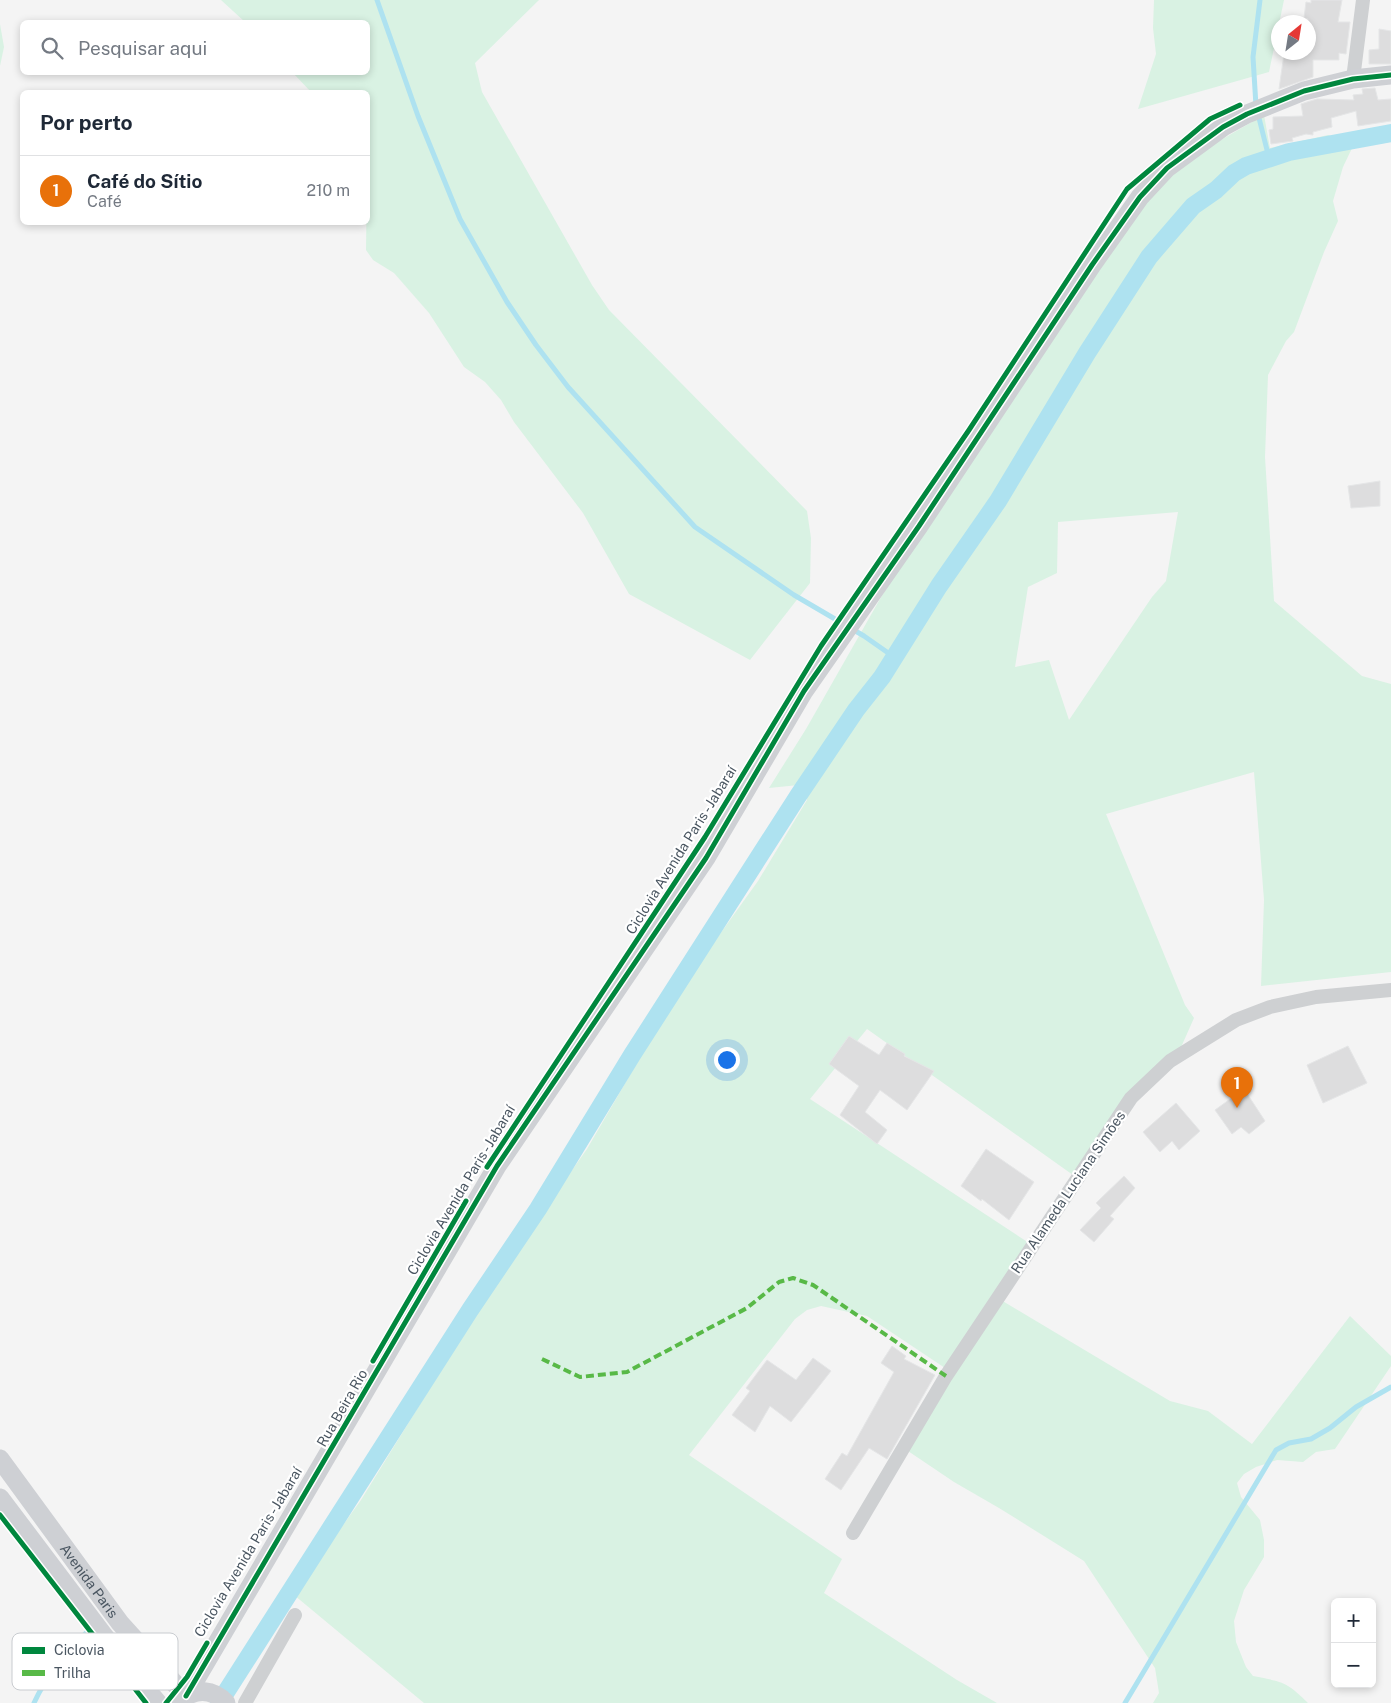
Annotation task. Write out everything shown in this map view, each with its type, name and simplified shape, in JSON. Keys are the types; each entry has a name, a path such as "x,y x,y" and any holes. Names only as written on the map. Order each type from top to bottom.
{"street":[{"path":"1353,79 1364,0"},
{"name":"Rua Beira Rio","path":"182,1700 497,1166 706,858 804,691 919,526 1092,265 1140,198 1174,163 1223,127 1247,114 1304,91 1353,79 1391,75"},
{"name":"Rua Alameda Luciana Simões","path":"853,1533 946,1376 1131,1098 1170,1061 1236,1020 1270,1007 1316,997 1391,990"},
{"name":"Avenida Paris","path":"0,1460 128,1633"},
{"name":"Avenida Paris","path":"0,1498 102,1633"},
{"path":"245,1703 295,1615"},
{"name":"Avenida Paris","path":"147,1690 158,1703"},
{"name":"Avenida Paris","path":"174,1690 182,1700"},
{"path":"182,1700 194,1692 211,1692 226,1703"}],"green space":[{"path":"221,0 539,0 475,63 482,92 592,285 609,310 807,511 811,538 810,583 750,660 629,594 583,513 514,422 501,400 485,382 464,367 429,313 394,273 373,260 366,250 366,225 370,225 370,90 309,90 295,75 370,75 370,20 243,20"},
{"path":"1154,0 1284,0 1281,15 1271,15 1272,60 1269,72 1138,109 1156,54 1153,28"},
{"path":"0,24 4,47 0,66"},
{"path":"1264,115 1270,148 1328,135 1354,144 1343,167 1333,201 1338,221 1324,252 1294,332 1286,341 1268,375 1265,457 1274,601 1362,676 1391,684 1391,972 1261,986 1264,900 1254,772 1106,814 1185,1005 1194,1018 1178,1054 1073,1175 867,1029 810,1099 1032,1245 1001,1300 1170,1401 1208,1411 1252,1444 1350,1316 1391,1356 1391,1366 1335,1449 1316,1452 1303,1462 1277,1460 1256,1467 1244,1474 1237,1483 1241,1497 1260,1520 1264,1540 1264,1557 1244,1590 1234,1621 1236,1642 1246,1667 1253,1676 1289,1686 1308,1703 1153,1703 1159,1693 1155,1668 1084,1561 954,1482 908,1451 954,1374 867,1316 821,1306 807,1310 795,1319 689,1455 842,1559 824,1593 957,1680 997,1703 424,1703 294,1595 361,1500 512,1255 587,1149 645,1049 702,959 758,881 807,800 805,791 796,791 799,785 769,788 806,729 884,592 1124,223 1171,173 1207,148","holes":["1178,512 1166,581 1152,597 1069,720 1049,660 1015,667 1028,587 1057,573 1058,522"]}],"building":[{"path":"1311,0 1342,0 1338,22 1350,22 1346,54 1339,53 1339,60 1316,60 1316,15 1304,15 1306,2 1311,3"},
{"path":"1379,29 1391,31 1391,64 1369,64 1369,50 1379,49"},
{"path":"1283,60 1313,60 1313,77 1279,89"},
{"path":"1375,88 1378,100 1391,99 1391,121 1358,126 1356,111 1331,118 1332,127 1313,132 1313,135 1306,134 1292,138 1293,141 1271,144 1269,130 1273,129 1273,117 1303,116 1301,104 1317,99 1354,100 1353,95 1363,94 1362,89"},
{"path":"1380,481 1380,506 1351,508 1348,486"},
{"path":"849,1036 879,1055 887,1043 905,1054 904,1056 934,1071 907,1110 880,1090 865,1112 887,1130 877,1144 840,1115 859,1086 829,1064"},
{"path":"1348,1046 1367,1083 1323,1103 1307,1065"},
{"path":"1244,1089 1265,1121 1249,1134 1241,1127 1232,1134 1215,1110"},
{"path":"1176,1103 1200,1131 1179,1150 1172,1141 1160,1152 1143,1132"},
{"path":"986,1149 1034,1182 1009,1220 982,1199 981,1201 961,1186"},
{"path":"1124,1176 1135,1188 1110,1216 1114,1219 1094,1242 1080,1230 1101,1208 1096,1203"},
{"path":"892,1346 906,1356 904,1359 935,1375 887,1459 869,1448 841,1490 825,1479 842,1453 847,1456 894,1372 881,1363"},
{"path":"813,1358 831,1371 791,1422 770,1406 755,1432 732,1415 750,1391 746,1388 767,1360 796,1380"}],"waterway":[{"path":"377,0 418,116 460,219 507,302 536,345 568,387 695,527 794,595 864,636 894,657"},
{"path":"1256,106 1253,57 1260,0"},
{"path":"1258,114 1269,158"},
{"path":"219,1703 470,1310 538,1209 632,1055 798,796 856,710 882,677 939,586 998,501 1087,353 1149,257 1193,206 1216,190 1234,173 1246,166 1289,152 1391,133"},
{"path":"1125,1703 1276,1450 1289,1443 1311,1439 1330,1428 1356,1407 1391,1387"},
{"path":"86,1633 92,1627"},
{"path":"34,1703 40,1690"}],"marked path":[{"path":"542,1359 580,1377 627,1372 747,1308 779,1282 793,1278 813,1285 946,1376"}],"cycle path":[{"path":"186,1696 497,1166 706,858 804,691 919,526 1092,265 1140,197 1167,168 1223,127 1247,114 1304,91 1353,79 1391,75"},
{"name":"Ciclovia Avenida Paris - Jabaraí","path":"487,1167 705,837 821,646 969,430 1127,189 1210,119 1240,105"},
{"name":"Ciclovia Avenida Paris - Jabaraí","path":"373,1361 466,1201"},
{"path":"0,1515 92,1633"},
{"name":"Ciclovia Avenida Paris - Jabaraí","path":"178,1688 187,1677 207,1643"},
{"path":"136,1690 146,1703"},
{"name":"Ciclovia Avenida Paris - Jabaraí","path":"166,1703 176,1690"}],"place":[{"name":"Café do Sítio","path":"1237,1108"}]}
